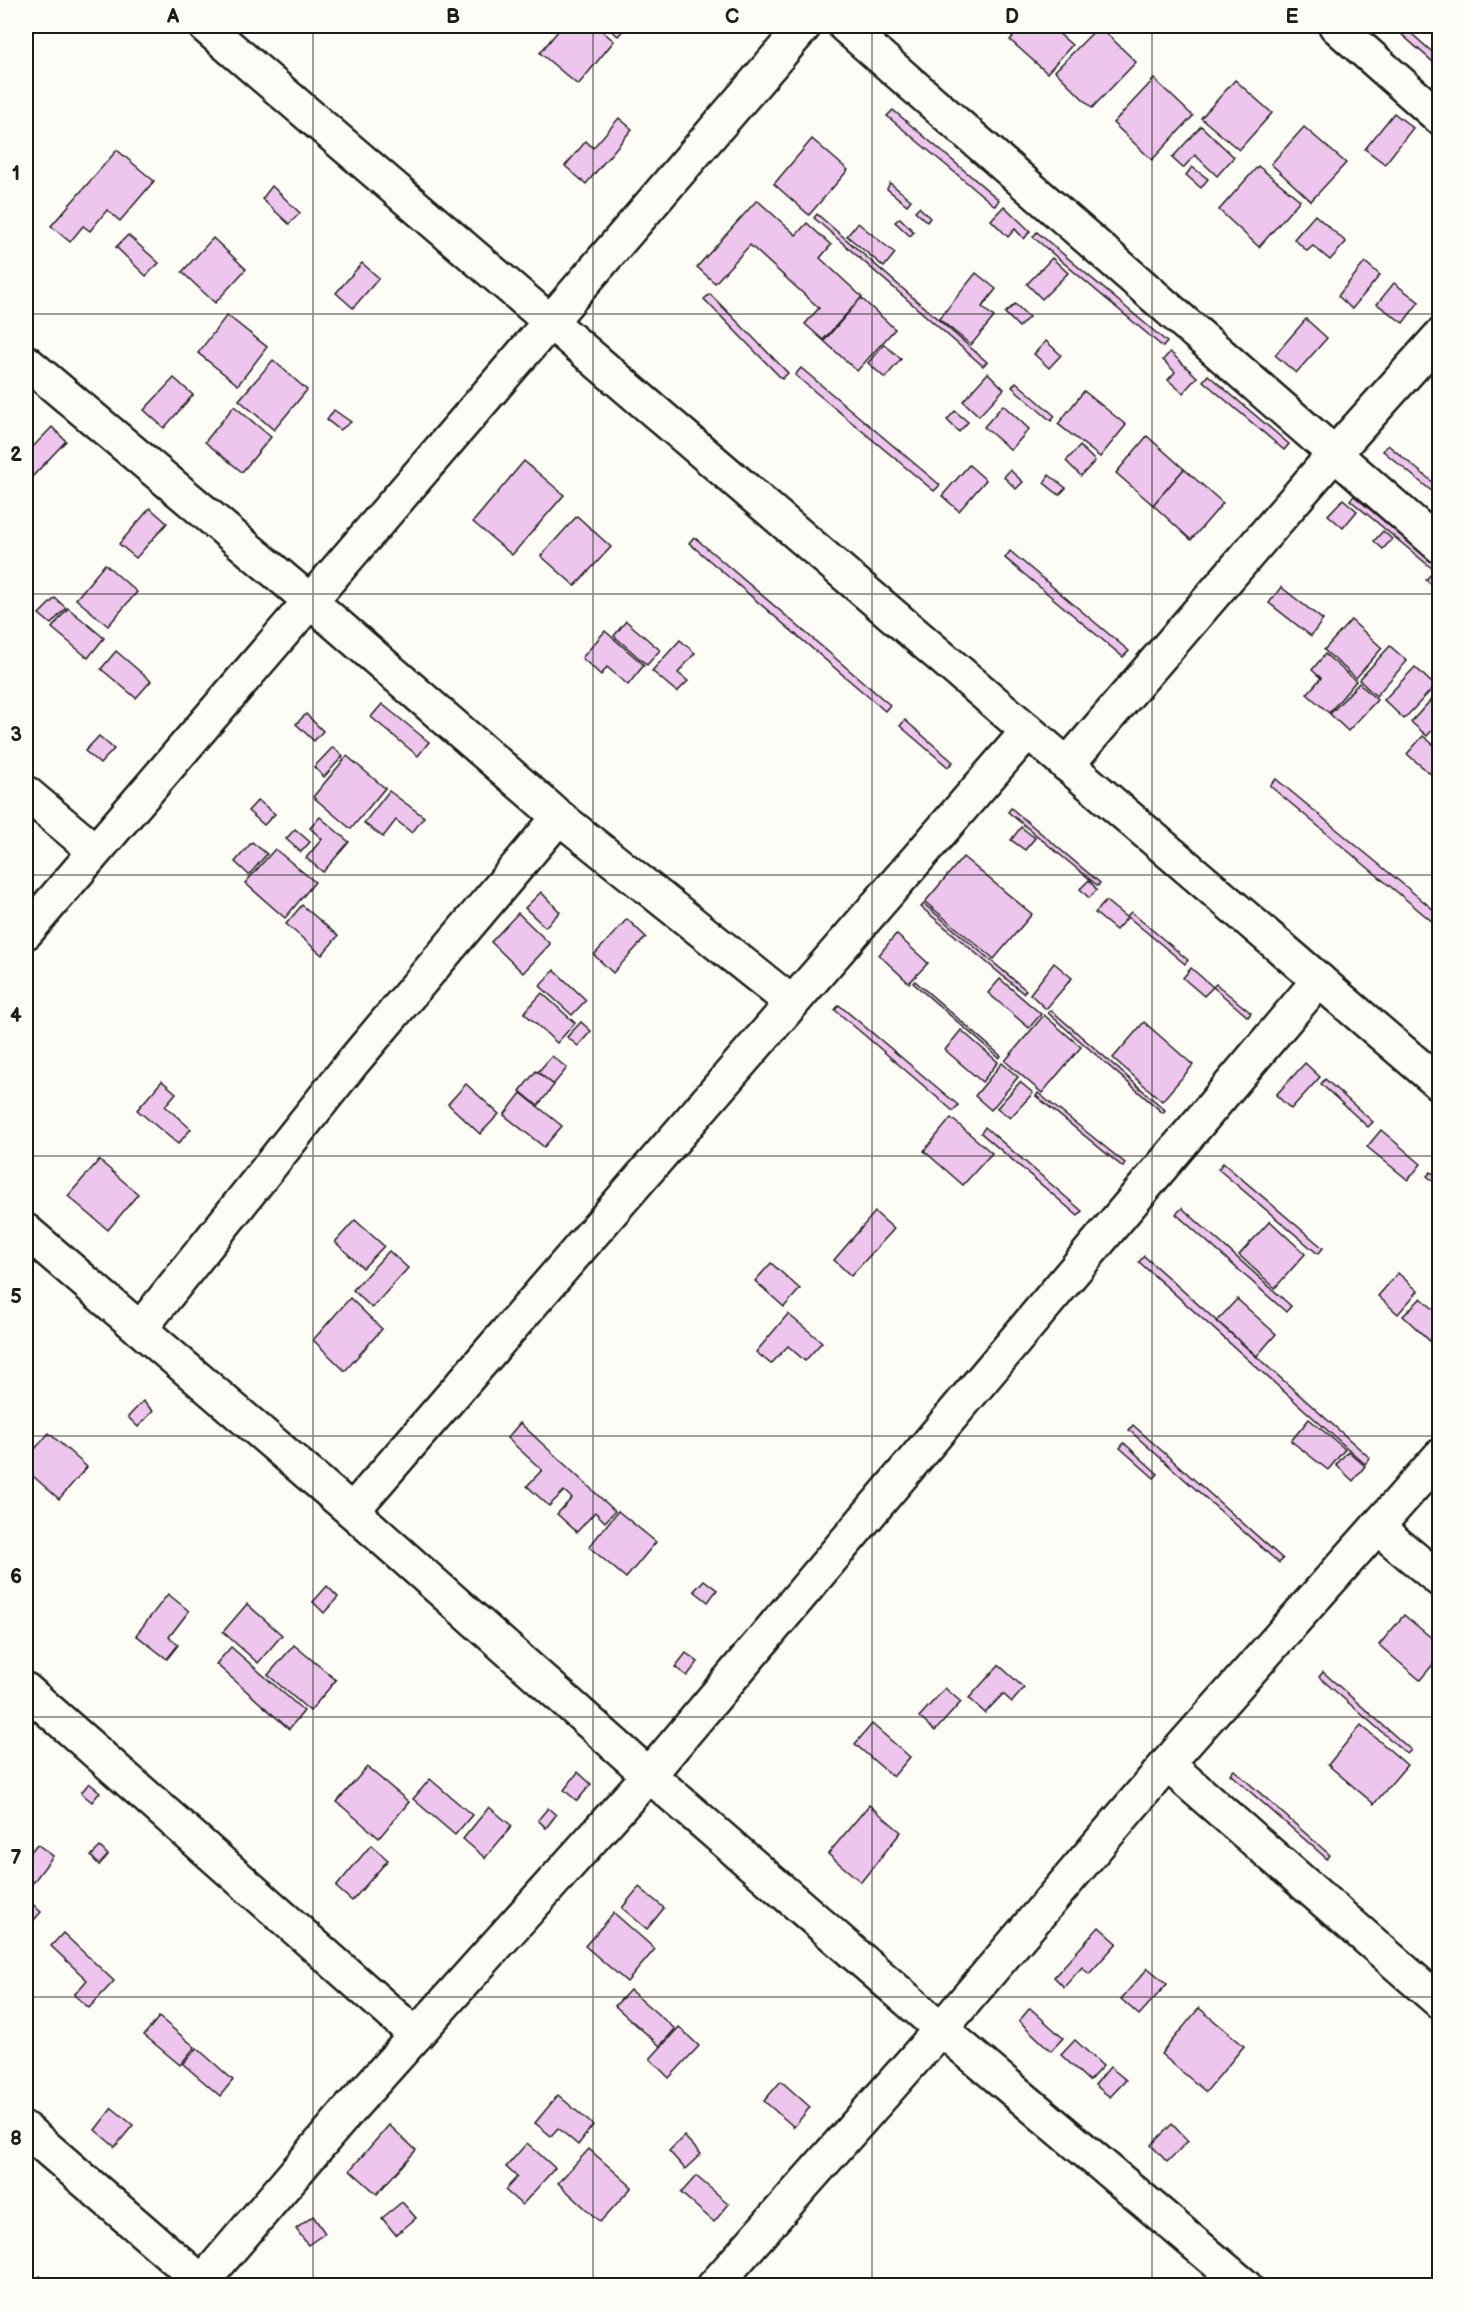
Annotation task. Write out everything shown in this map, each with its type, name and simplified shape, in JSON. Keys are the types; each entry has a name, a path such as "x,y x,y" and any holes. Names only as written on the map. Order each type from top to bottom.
{"street":[{"path":"205,26 1440,1084"},
{"path":"26,932 804,26"},
{"path":"844,26 1440,546"},
{"path":"1336,26 1440,118"},
{"path":"1067,765 1335,453 1440,336"},
{"path":"26,362 310,602 559,817 792,1003"},
{"path":"352,1511 1028,730"},
{"path":"26,792 95,851"},
{"path":"140,1329 352,1062 559,817"},
{"path":"26,2130 201,2284 416,2034 649,1775 1319,980"},
{"path":"26,1232 352,1511 649,1775 941,2029 1245,2286"},
{"path":"717,2285 941,2029 1167,1764 1440,1456"},
{"path":"1377,1527 1440,1580"},
{"path":"26,1690 416,2034"},
{"path":"1167,1764 1440,2002"}],"building":[{"path":"562,26 596,26 614,41 578,85 540,53"},
{"path":"605,26 627,26 618,36"},
{"path":"1023,26 1050,26 1072,45 1047,73 1010,40"},
{"path":"1099,26 1136,62 1092,108 1055,71"},
{"path":"1392,26 1403,26 1440,59 1440,68"},
{"path":"1154,79 1193,116 1152,160 1113,123"},
{"path":"1235,80 1272,113 1239,150 1201,118"},
{"path":"893,110 999,200 995,206 887,116"},
{"path":"1394,113 1413,128 1385,164 1365,149"},
{"path":"619,118 632,129 586,184 565,166 586,141 593,148"},
{"path":"1201,126 1234,157 1217,176 1195,155 1183,168 1172,158"},
{"path":"1304,127 1346,163 1311,201 1271,164"},
{"path":"812,139 848,170 809,215 774,184"},
{"path":"117,150 154,181 120,221 107,210 90,231 83,226 70,242 51,226"},
{"path":"1258,166 1300,200 1259,247 1219,210"},
{"path":"1192,167 1208,179 1201,188 1186,175"},
{"path":"890,183 911,200 907,205 887,189"},
{"path":"272,186 300,213 289,224 262,199"},
{"path":"757,200 796,235 807,223 831,245 820,258 862,297 823,340 805,324 819,308 750,245 715,283 697,267"},
{"path":"1004,206 1030,231 1024,239 1015,229 1008,237 991,220"},
{"path":"919,207 930,218 927,222 915,211"},
{"path":"817,214 987,362 983,366 814,218"},
{"path":"1315,215 1346,242 1330,260 1313,246 1307,251 1294,239"},
{"path":"900,218 914,232 910,236 895,222"},
{"path":"858,223 895,253 884,267 847,236"},
{"path":"1037,232 1167,342 1163,347 1033,237"},
{"path":"128,235 159,263 146,276 116,247"},
{"path":"213,238 246,269 215,303 182,272"},
{"path":"1052,258 1068,273 1042,299 1027,284"},
{"path":"1365,262 1380,275 1352,309 1338,296"},
{"path":"362,263 379,278 353,308 336,293"},
{"path":"976,273 996,289 982,307 994,317 971,345 939,319"},
{"path":"1394,283 1419,302 1403,323 1377,304"},
{"path":"710,294 788,373 782,379 704,299"},
{"path":"861,298 895,329 857,371 824,341"},
{"path":"1015,304 1029,317 1019,327 1005,313"},
{"path":"227,315 267,347 238,385 198,353"},
{"path":"1306,319 1327,338 1296,373 1275,355"},
{"path":"1046,341 1061,355 1049,368 1034,354"},
{"path":"884,344 901,359 885,378 868,363"},
{"path":"1170,352 1197,377 1183,393 1168,380 1175,372 1163,360"},
{"path":"273,360 307,390 274,430 239,400"},
{"path":"801,368 940,485 934,491 795,375"},
{"path":"988,373 1004,389 979,416 963,401"},
{"path":"1208,375 1289,444 1284,450 1203,381"},
{"path":"174,378 193,395 164,428 144,410"},
{"path":"1016,382 1055,416 1051,421 1012,387"},
{"path":"1084,391 1126,425 1100,457 1058,424"},
{"path":"1003,405 1029,429 1011,450 984,427"},
{"path":"234,406 271,437 242,472 205,442"},
{"path":"334,410 351,422 340,430 327,420"},
{"path":"955,411 968,422 959,432 947,420"},
{"path":"52,427 66,441 30,479 26,474 26,454"},
{"path":"1147,436 1184,469 1153,505 1116,473"},
{"path":"1388,445 1440,488 1440,498 1383,451"},
{"path":"1080,446 1095,461 1081,476 1066,461"},
{"path":"524,461 564,495 512,555 473,522"},
{"path":"969,465 986,480 959,511 942,496"},
{"path":"1184,469 1223,503 1191,540 1153,505"},
{"path":"1010,470 1023,482 1016,489 1004,477"},
{"path":"1049,475 1066,488 1059,495 1044,483"},
{"path":"1354,496 1440,568 1440,575 1350,500"},
{"path":"1343,499 1357,511 1343,528 1328,515"},
{"path":"150,508 167,523 136,558 119,544"},
{"path":"577,516 611,547 575,586 541,556"},
{"path":"1383,531 1392,539 1383,549 1374,541"},
{"path":"694,537 890,705 885,711 689,543"},
{"path":"1010,551 1129,651 1123,657 1005,558"},
{"path":"105,564 137,592 108,626 76,599"},
{"path":"1432,573 1440,580 1435,588 1426,580"},
{"path":"1281,587 1323,620 1311,636 1269,603"},
{"path":"55,598 66,608 51,624 39,614"},
{"path":"68,608 104,638 88,658 52,628"},
{"path":"1351,620 1382,648 1356,678 1324,650"},
{"path":"626,621 660,650 647,665 614,636"},
{"path":"605,631 644,665 628,685 607,667 601,675 582,658"},
{"path":"680,640 695,653 678,673 688,681 677,692 652,671"},
{"path":"1390,646 1407,661 1376,696 1359,680"},
{"path":"116,651 151,681 136,698 101,669"},
{"path":"1325,654 1356,681 1329,713 1307,694 1321,678 1312,670"},
{"path":"1415,667 1435,686 1404,719 1384,700"},
{"path":"1359,683 1377,700 1348,731 1330,714"},
{"path":"1440,690 1440,722 1427,736 1411,722"},
{"path":"382,704 429,742 418,756 371,717"},
{"path":"306,714 323,731 314,741 296,724"},
{"path":"905,720 953,762 948,767 900,726"},
{"path":"99,736 114,749 100,764 85,751"},
{"path":"1423,736 1440,750 1439,781 1407,754"},
{"path":"333,747 343,756 324,777 314,767"},
{"path":"347,756 385,788 351,829 313,797"},
{"path":"1276,779 1440,915 1440,928 1270,786"},
{"path":"389,791 424,817 412,833 396,820 383,837 364,823"},
{"path":"258,800 275,814 264,825 248,811"},
{"path":"1011,808 1100,883 1098,886 1008,812"},
{"path":"320,817 349,842 323,872 306,858 322,839 310,828"},
{"path":"1021,827 1035,838 1025,850 1011,840"},
{"path":"295,829 310,842 301,852 286,839"},
{"path":"252,842 267,854 249,875 235,862"},
{"path":"275,849 315,882 285,918 245,883"},
{"path":"963,857 1032,914 994,959 925,902"},
{"path":"1089,880 1097,890 1089,898 1080,889"},
{"path":"541,892 560,912 545,927 525,908"},
{"path":"1106,901 1127,918 1116,930 1095,913"},
{"path":"924,904 1026,990 1023,993 921,907"},
{"path":"302,905 338,936 322,955 286,924"},
{"path":"1131,912 1188,960 1185,964 1127,916"},
{"path":"518,913 550,944 523,973 491,942"},
{"path":"627,919 646,937 613,973 594,955"},
{"path":"896,934 928,963 909,983 879,955"},
{"path":"1054,963 1072,978 1046,1009 1030,994"},
{"path":"1191,968 1213,987 1204,996 1183,978"},
{"path":"554,970 586,1000 572,1015 540,986"},
{"path":"1000,979 1041,1014 1029,1028 988,993"},
{"path":"915,981 1001,1056 999,1058 913,983"},
{"path":"1216,984 1251,1013 1248,1017 1213,987"},
{"path":"542,993 575,1023 557,1043 524,1013"},
{"path":"839,1005 958,1105 953,1111 835,1010"},
{"path":"1051,1010 1165,1110 1163,1113 1048,1013"},
{"path":"1044,1015 1081,1047 1042,1093 1005,1061"},
{"path":"581,1022 591,1031 578,1046 567,1037"},
{"path":"1144,1022 1193,1065 1162,1101 1113,1058"},
{"path":"961,1030 998,1062 982,1082 945,1050"},
{"path":"552,1056 567,1068 553,1085 538,1072"},
{"path":"1002,1063 1018,1077 991,1110 975,1096"},
{"path":"1305,1063 1320,1077 1291,1109 1276,1095"},
{"path":"536,1071 554,1085 538,1106 520,1091"},
{"path":"1325,1079 1373,1122 1368,1127 1321,1084"},
{"path":"162,1081 176,1093 165,1106 191,1129 178,1144 137,1110"},
{"path":"1020,1082 1033,1093 1010,1118 997,1108"},
{"path":"466,1084 499,1114 480,1134 448,1104"},
{"path":"521,1093 562,1126 544,1147 504,1115"},
{"path":"1038,1093 1125,1163 1123,1167 1036,1096"},
{"path":"951,1118 992,1153 963,1185 924,1151"},
{"path":"985,1127 1082,1211 1078,1216 981,1133"},
{"path":"1381,1130 1421,1164 1408,1180 1367,1147"},
{"path":"99,1160 138,1194 108,1230 68,1196"},
{"path":"1223,1163 1323,1248 1318,1254 1218,1169"},
{"path":"1431,1172 1440,1179 1440,1187 1427,1176"},
{"path":"1182,1208 1291,1306 1286,1312 1176,1214"},
{"path":"875,1212 894,1229 851,1276 834,1260"},
{"path":"355,1220 384,1246 363,1268 335,1242"},
{"path":"1270,1221 1305,1254 1275,1288 1239,1255"},
{"path":"389,1251 408,1268 372,1308 353,1290"},
{"path":"1144,1256 1370,1458 1365,1464 1139,1262"},
{"path":"771,1263 800,1289 784,1307 755,1281"},
{"path":"1398,1273 1418,1291 1398,1314 1378,1296"},
{"path":"350,1298 382,1329 345,1371 313,1340"},
{"path":"1421,1298 1440,1315 1440,1338 1433,1344 1403,1316"},
{"path":"1237,1299 1276,1334 1257,1356 1217,1321"},
{"path":"788,1314 822,1342 805,1361 788,1346 771,1364 756,1352"},
{"path":"143,1401 153,1411 138,1427 128,1417"},
{"path":"1309,1419 1345,1449 1328,1470 1291,1441"},
{"path":"520,1423 615,1511 605,1522 595,1512 577,1532 557,1514 572,1498 564,1491 549,1506 527,1486 542,1470 507,1438"},
{"path":"1133,1425 1283,1559 1279,1563 1129,1430"},
{"path":"49,1433 87,1467 59,1499 26,1470 26,1459"},
{"path":"1124,1443 1158,1474 1154,1478 1120,1448"},
{"path":"1348,1451 1365,1466 1353,1481 1336,1465"},
{"path":"618,1511 656,1542 626,1578 589,1547"},
{"path":"704,1580 717,1590 708,1602 694,1591"},
{"path":"327,1586 338,1597 324,1613 313,1602"},
{"path":"168,1594 189,1611 169,1637 178,1645 167,1659 136,1635"},
{"path":"247,1604 282,1635 258,1663 223,1632"},
{"path":"1404,1615 1440,1645 1440,1656 1420,1680 1379,1645"},
{"path":"294,1645 336,1680 310,1711 268,1675"},
{"path":"231,1647 304,1711 289,1729 216,1664"},
{"path":"686,1653 698,1662 687,1676 675,1667"},
{"path":"999,1665 1024,1688 1012,1702 1003,1694 985,1713 969,1698"},
{"path":"1440,1668 1440,1683 1432,1676"},
{"path":"1323,1672 1411,1750 1407,1754 1319,1677"},
{"path":"945,1688 961,1702 935,1731 919,1717"},
{"path":"872,1724 910,1757 893,1777 855,1744"},
{"path":"1361,1725 1407,1765 1374,1804 1328,1765"},
{"path":"367,1767 409,1802 379,1838 337,1802"},
{"path":"1234,1770 1330,1855 1327,1859 1230,1774"},
{"path":"578,1772 591,1784 577,1801 564,1790"},
{"path":"430,1779 472,1815 455,1835 413,1799"},
{"path":"89,1783 100,1792 92,1802 81,1793"},
{"path":"869,1805 901,1832 861,1882 828,1854"},
{"path":"489,1807 512,1826 485,1858 463,1839"},
{"path":"548,1808 556,1815 546,1828 538,1820"},
{"path":"37,1844 53,1856 26,1892 26,1858"},
{"path":"371,1845 388,1860 352,1901 336,1887"},
{"path":"100,1847 108,1855 99,1865 91,1856"},
{"path":"639,1887 664,1908 647,1929 622,1908"},
{"path":"26,1898 41,1912 27,1928 26,1927"},
{"path":"614,1913 655,1949 627,1982 585,1946"},
{"path":"1099,1927 1117,1943 1089,1974 1082,1967 1064,1987 1054,1977"},
{"path":"63,1933 114,1981 89,2008 74,1995 87,1980 51,1946"},
{"path":"1148,1968 1167,1984 1139,2015 1121,1999"},
{"path":"630,1990 675,2029 660,2046 615,2006"},
{"path":"1030,2008 1063,2038 1051,2051 1019,2021"},
{"path":"1199,2008 1244,2046 1206,2092 1161,2054"},
{"path":"159,2017 195,2047 180,2065 144,2035"},
{"path":"679,2027 699,2046 669,2078 650,2059"},
{"path":"1075,2040 1103,2066 1089,2081 1061,2055"},
{"path":"197,2048 233,2080 220,2096 183,2064"},
{"path":"1110,2067 1126,2080 1110,2097 1095,2085"},
{"path":"781,2081 810,2107 794,2127 764,2101"},
{"path":"558,2095 593,2125 578,2145 558,2128 551,2136 535,2123"},
{"path":"112,2108 133,2125 115,2147 95,2130"},
{"path":"1172,2124 1188,2141 1167,2162 1151,2145"},
{"path":"389,2125 416,2150 377,2194 350,2170"},
{"path":"684,2136 701,2154 685,2169 669,2151"},
{"path":"527,2143 555,2168 522,2205 505,2190 517,2177 506,2167"},
{"path":"589,2149 632,2187 600,2222 558,2183"},
{"path":"696,2176 729,2204 714,2222 681,2193"},
{"path":"402,2202 416,2218 396,2235 382,2218"},
{"path":"313,2216 325,2233 308,2245 296,2229"},
{"path":"40,2276 50,2286 32,2286"}]}
